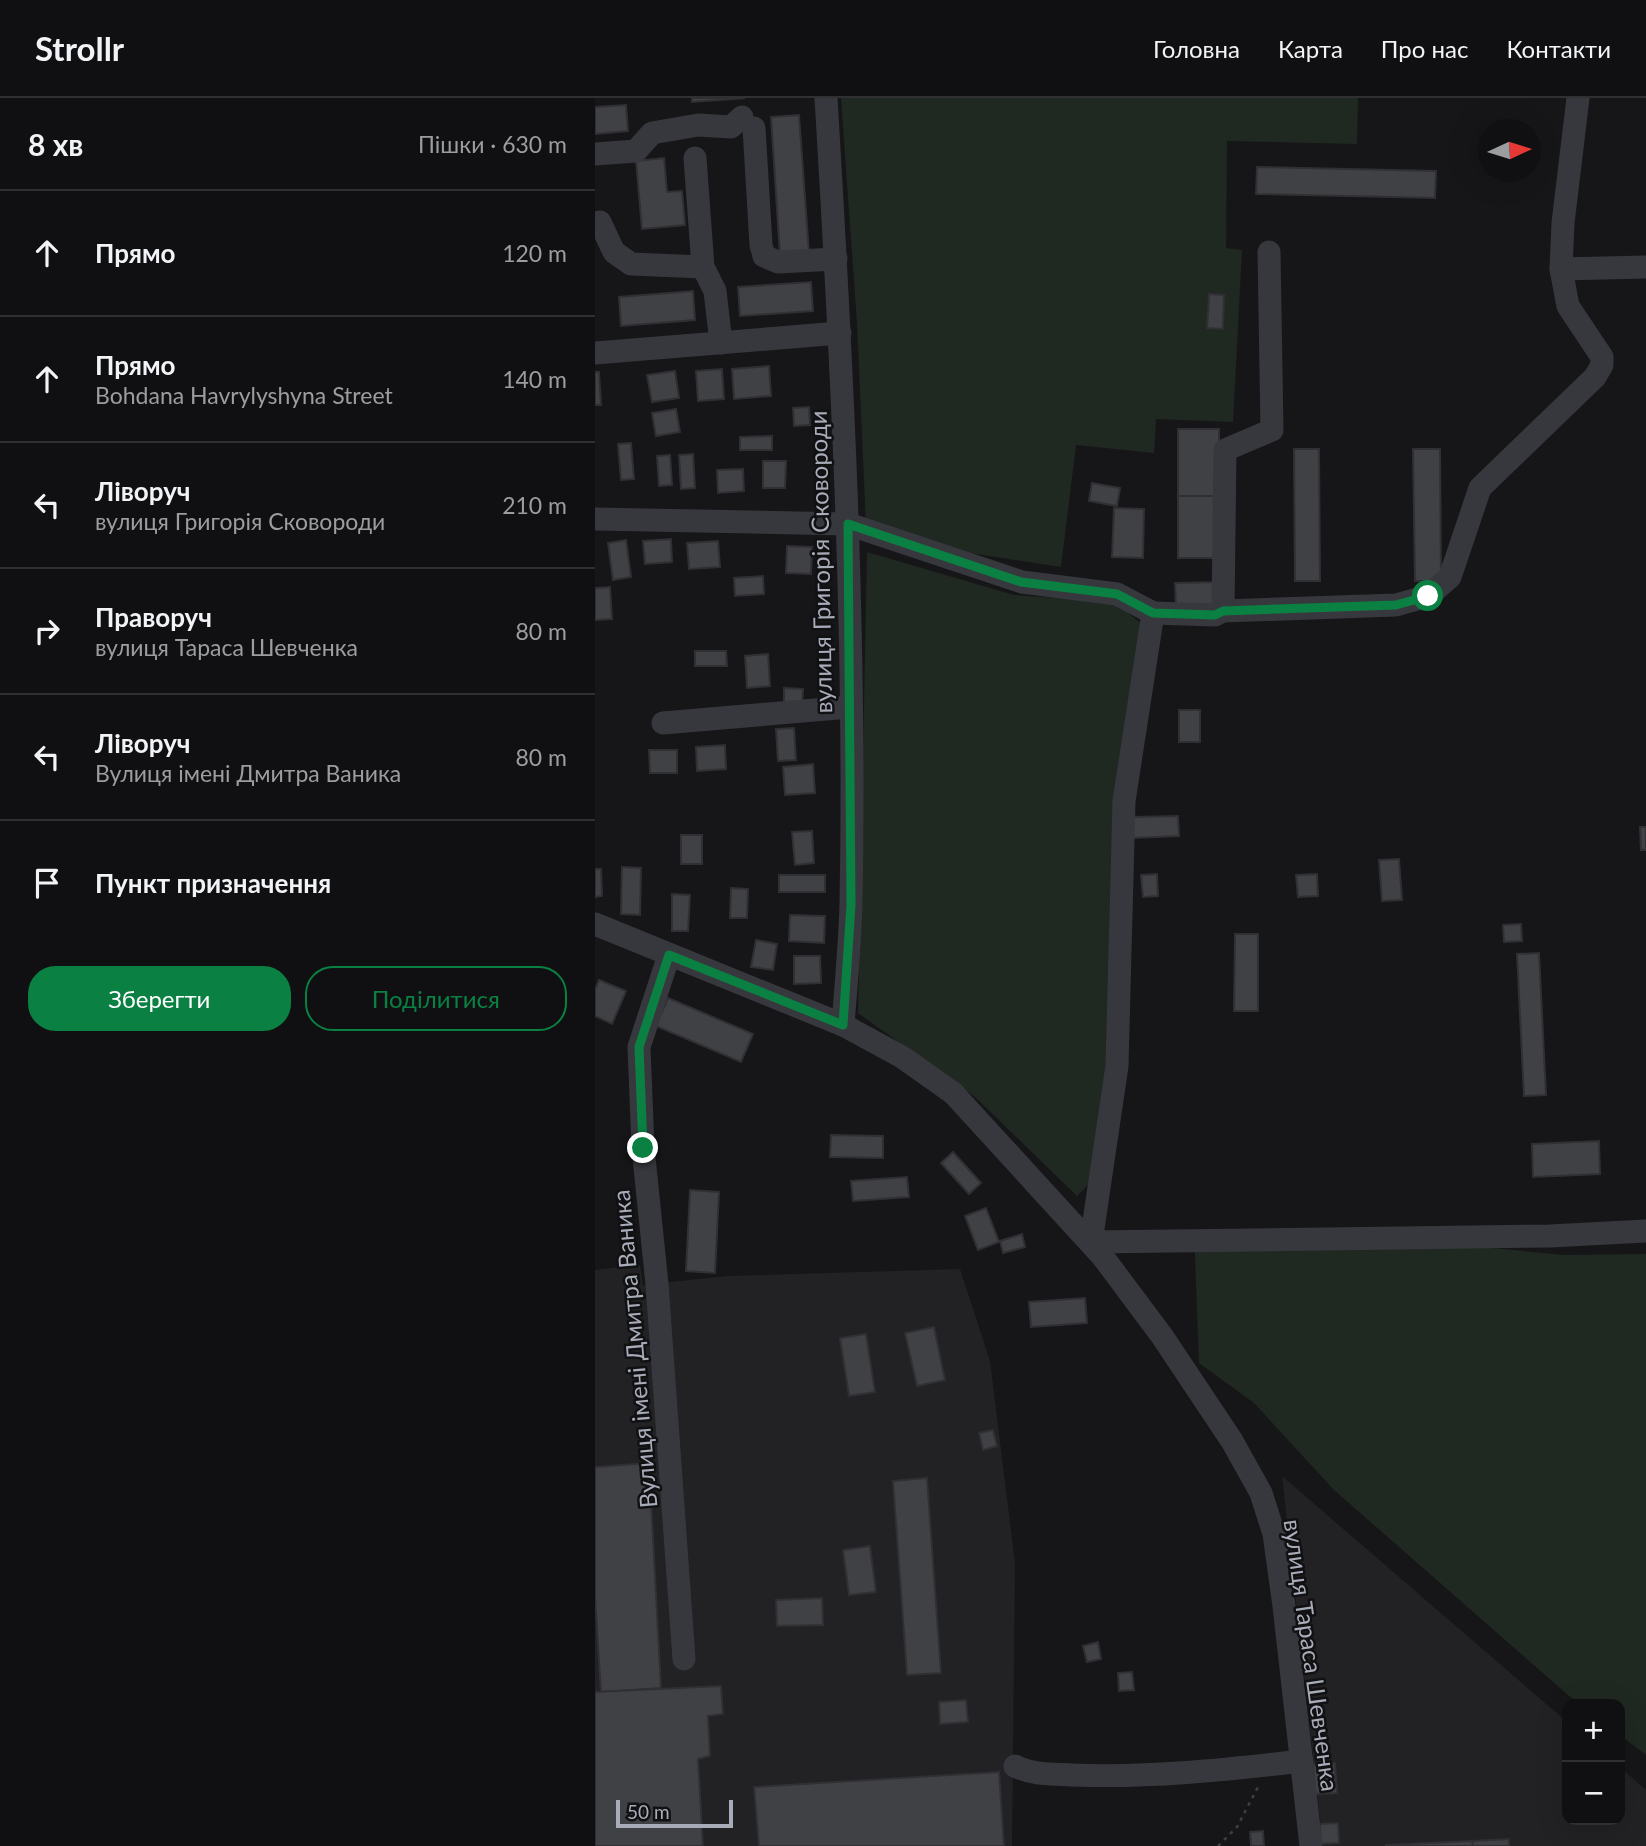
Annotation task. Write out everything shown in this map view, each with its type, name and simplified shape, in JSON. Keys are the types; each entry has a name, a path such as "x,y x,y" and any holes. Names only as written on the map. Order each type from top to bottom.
{"street":[{"name":"вулиця Григорія Сковороди","path":"826,98 848,524 851,905 843,1025"},
{"path":"595,519 848,524 1021,582 1117,594 1153,613 1215,615 1223,611 1396,605 1428,596 1450,577 1480,488 1595,377 1602,365 1602,357 1567,306 1561,269 1563,223 1578,98"},
{"path":"595,154 636,151 652,133 698,125 731,127 748,123 764,256 778,262 836,259"},
{"path":"695,158 703,267 715,292 721,343"},
{"path":"595,223 600,222 614,252 631,264 703,267"},
{"path":"1223,611 1225,450 1272,430 1269,251"},
{"path":"1561,269 1646,267"},
{"path":"595,353 840,334"},
{"path":"1153,613 1124,801 1117,1066 1091,1242 1550,1236 1646,1231"},
{"path":"663,723 850,707"},
{"name":"вулиця Тараса Шевченка","path":"595,923 843,1025 902,1057 954,1093 1103,1257 1162,1336 1232,1441 1261,1493 1274,1534 1311,1846"},
{"name":"Вулиця імені Дмитра Ваника","path":"669,955 639,1047 643,1148 657,1284 684,1659"},
{"path":"1015,1766 1027,1772 1107,1776 1216,1771 1301,1762"}],"path":[{"path":"1217,1846 1237,1827 1269,1765"}],"shaded area":[{"path":"841,98 1358,98 1357,144 1227,141 1226,248 1242,250 1233,422 1156,419 1154,453 1076,445 1061,567 976,554 866,526 857,323"},
{"path":"867,552 1014,595 1115,602 1143,625 1126,994 1092,1181 1077,1196 975,1097 858,1013"},
{"path":"1194,1229 1398,1239 1564,1255 1646,1254 1646,1755 1625,1739 1625,1699 1573,1699 1568,1695 1334,1490 1254,1403 1199,1363"},
{"path":"640,1265 643,1285 727,1276 960,1269 990,1361 1015,1563 1012,1846 595,1846 595,1270"},
{"path":"1282,1476 1562,1718 1562,1825 1625,1825 1625,1771 1646,1790 1646,1846 1323,1846"}],"building":[{"path":"692,98 745,98 692,102"},
{"path":"626,105 628,131 595,134 595,107"},
{"path":"799,115 809,253 780,255 771,117"},
{"path":"664,158 667,192 682,191 685,225 642,229 636,161"},
{"path":"1257,167 1436,171 1435,198 1256,194"},
{"path":"811,282 813,311 740,316 738,287"},
{"path":"693,291 695,320 621,326 619,297"},
{"path":"1209,294 1224,295 1223,329 1207,328"},
{"path":"769,366 771,396 734,399 732,369"},
{"path":"722,369 724,399 698,401 696,371"},
{"path":"675,371 679,398 652,402 647,375"},
{"path":"595,372 599,372 601,405 595,405"},
{"path":"809,407 810,425 794,426 793,408"},
{"path":"676,409 680,432 656,436 652,413"},
{"path":"1178,429 1219,429 1219,496 1178,496"},
{"path":"772,436 772,450 740,450 740,437"},
{"path":"631,443 634,479 621,480 618,444"},
{"path":"1294,449 1319,449 1320,581 1295,581"},
{"path":"1413,449 1440,449 1441,581 1415,581"},
{"path":"693,454 695,488 681,489 679,455"},
{"path":"670,455 672,485 659,486 657,456"},
{"path":"763,461 786,461 785,488 763,488"},
{"path":"743,469 744,491 718,493 717,470"},
{"path":"1092,483 1120,488 1117,506 1089,501"},
{"path":"1178,496 1219,496 1220,558 1178,558"},
{"path":"1114,508 1144,509 1143,558 1112,557"},
{"path":"671,539 672,562 645,564 643,541"},
{"path":"626,540 631,577 613,580 608,543"},
{"path":"718,541 720,567 689,569 687,543"},
{"path":"787,546 812,547 811,574 786,573"},
{"path":"763,576 764,594 735,596 734,578"},
{"path":"1218,582 1219,605 1176,606 1175,583"},
{"path":"610,587 612,619 595,620 595,588"},
{"path":"695,651 726,651 727,666 695,666"},
{"path":"768,654 770,686 747,688 745,656"},
{"path":"784,688 803,689 802,706 784,705"},
{"path":"1179,710 1200,710 1200,742 1179,742"},
{"path":"794,728 796,760 778,761 776,729"},
{"path":"725,745 726,769 697,771 696,747"},
{"path":"649,750 677,750 677,773 650,773"},
{"path":"813,764 815,793 785,795 783,767"},
{"path":"1178,816 1179,836 1133,838 1132,817"},
{"path":"1640,827 1646,827 1646,850 1641,850"},
{"path":"812,831 814,863 795,865 792,832"},
{"path":"681,835 702,835 702,864 681,864"},
{"path":"1399,859 1402,900 1382,901 1379,860"},
{"path":"622,867 641,868 640,915 621,914"},
{"path":"595,869 601,869 602,896 595,897"},
{"path":"1157,874 1158,896 1143,897 1141,875"},
{"path":"1317,874 1318,896 1298,897 1296,875"},
{"path":"779,875 825,875 825,892 779,892"},
{"path":"731,888 748,889 747,918 730,918"},
{"path":"672,894 690,895 688,931 672,931"},
{"path":"790,915 825,916 824,943 789,941"},
{"path":"1521,924 1522,941 1504,942 1503,925"},
{"path":"1235,934 1258,934 1258,1011 1234,1011"},
{"path":"756,940 777,944 773,970 751,967"},
{"path":"1539,953 1546,1095 1524,1096 1517,954"},
{"path":"794,956 820,956 821,983 794,984"},
{"path":"599,980 626,991 612,1024 595,1016 595,990"},
{"path":"668,998 753,1034 741,1062 656,1026"},
{"path":"831,1135 883,1136 883,1158 830,1157"},
{"path":"1599,1141 1600,1174 1533,1177 1532,1144"},
{"path":"953,1152 981,1183 969,1194 941,1163"},
{"path":"907,1177 909,1197 853,1201 851,1181"},
{"path":"690,1190 719,1192 715,1273 686,1271"},
{"path":"986,1208 999,1242 978,1250 965,1216"},
{"path":"1022,1234 1025,1247 1003,1253 1000,1241"},
{"path":"1085,1298 1087,1323 1031,1327 1029,1302"},
{"path":"934,1327 945,1380 917,1386 905,1333"},
{"path":"866,1334 875,1392 849,1396 840,1338"},
{"path":"993,1430 997,1446 983,1450 979,1433"},
{"path":"649,1463 661,1688 601,1692 595,1597 595,1467"},
{"path":"927,1478 941,1673 907,1675 893,1481"},
{"path":"870,1546 876,1592 849,1595 843,1550"},
{"path":"822,1598 823,1625 777,1626 776,1600"},
{"path":"1098,1642 1101,1659 1087,1662 1083,1646"},
{"path":"1132,1672 1134,1690 1119,1691 1118,1673"},
{"path":"721,1686 723,1714 708,1716 710,1756 698,1759 703,1846 595,1846 595,1692"},
{"path":"966,1700 968,1722 940,1724 939,1702"},
{"path":"1335,1763 1337,1793 1315,1794 1313,1764"},
{"path":"999,1772 1004,1846 759,1846 754,1787"},
{"path":"1338,1823 1339,1843 1321,1844 1320,1824"},
{"path":"1263,1831 1264,1846 1251,1846 1250,1832"},
{"path":"1509,1839 1509,1846 1473,1846 1472,1841"},
{"path":"1472,1841 1473,1846 1386,1846 1386,1845"}],"route":[{"path":"643,1148 639,1047 669,955 843,1025 851,905 848,524 1021,582 1117,594 1153,613 1215,615 1223,611 1396,605 1428,596"}]}
